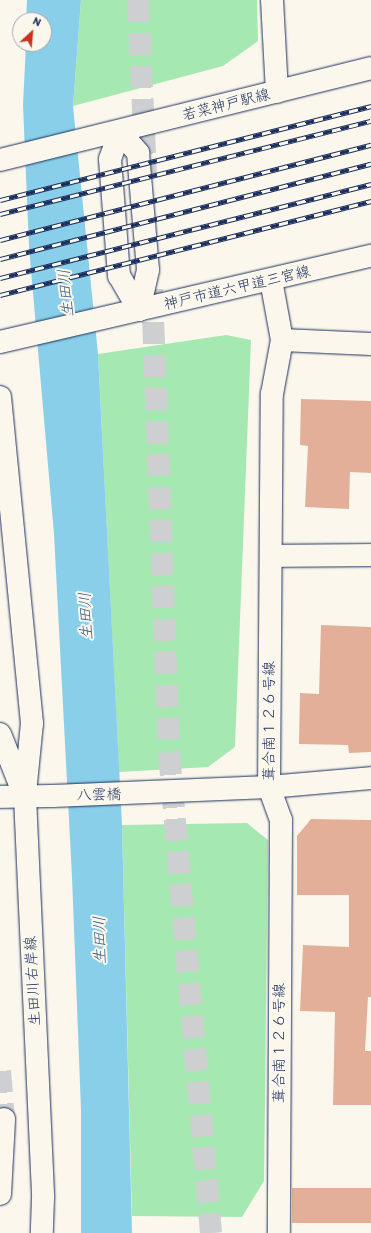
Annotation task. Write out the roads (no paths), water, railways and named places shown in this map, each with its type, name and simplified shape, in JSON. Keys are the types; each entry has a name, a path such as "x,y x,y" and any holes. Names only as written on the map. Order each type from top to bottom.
{"street":[{"path":"272,0 277,92"},
{"name":"若菜神戸駅線","path":"0,160 120,132 371,68"},
{"path":"120,132 138,154 148,270 139,310"},
{"path":"120,132 110,159 119,276 139,310"},
{"name":"神戸市道六甲道三宮線","path":"0,342 371,256"},
{"name":"葺合南１２６号線","path":"271,280 282,340 272,394 269,787 281,820 279,1233"},
{"path":"282,340 371,344"},
{"path":"0,397 32,723 25,797"},
{"path":"270,556 371,555"},
{"name":"生田川右岸線","path":"0,734 25,797 43,1198 42,1233"},
{"name":"八雲橋","path":"0,797 145,794 269,787 371,778"},
{"path":"0,1194 4,1119"}],"water":[{"name":"生田川","path":"27,0 81,0 73,106 98,354 122,825 132,1233 81,1233 81,1110 72,877 54,534 29,247 23,105 26,52 52,52 52,12 26,12"}],"tunnel":[{"path":"138,0 146,175"},
{"path":"152,289 169,753 211,1233"},
{"path":"0,1071 4,1119"}],"railway":[{"path":"0,200 371,106"},
{"path":"0,214 371,121"},
{"path":"0,240 371,145"},
{"path":"0,259 371,164"},
{"path":"0,278 371,184"},
{"path":"0,295 371,201"}]}
